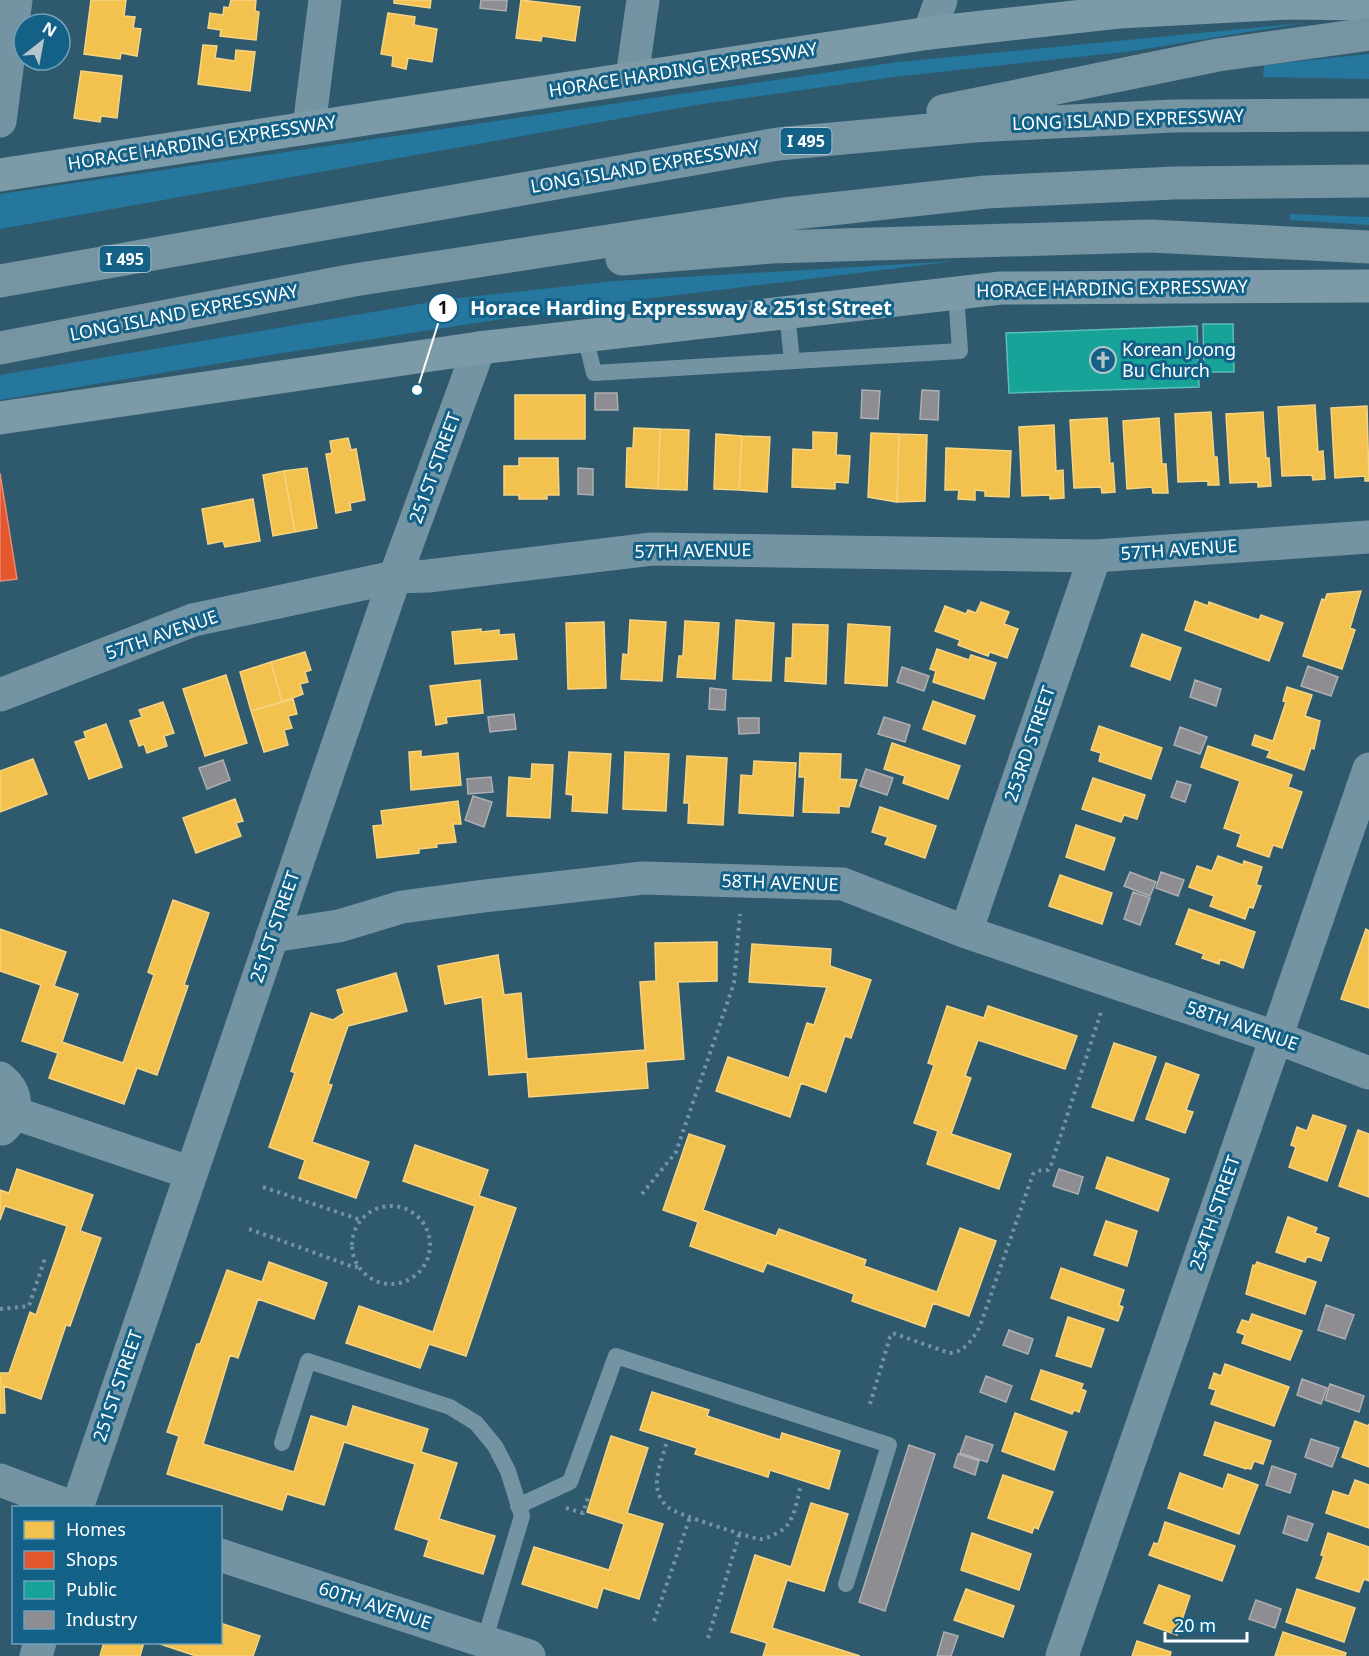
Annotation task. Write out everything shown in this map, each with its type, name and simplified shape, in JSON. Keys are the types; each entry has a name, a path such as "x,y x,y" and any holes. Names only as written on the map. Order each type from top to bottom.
{"highway":[{"path":"778,144 1218,55 1369,34"},
{"name":"LONG ISLAND EXPRESSWAY","path":"0,281 778,144 1009,124 1172,116 1369,115"},
{"name":"LONG ISLAND EXPRESSWAY","path":"0,348 354,280 785,214 986,192 1174,183 1369,181"},
{"path":"354,280 772,247 1150,236 1369,247"}],"main road":[{"name":"HORACE HARDING EXPRESSWAY","path":"0,175 929,33 1119,12 1288,2 1369,4"},
{"name":"HORACE HARDING EXPRESSWAY","path":"0,418 479,348 1001,288 1369,286"}],"street":[{"path":"0,121 16,0"},
{"path":"309,127 326,0"},
{"path":"632,77 644,0"},
{"path":"929,33 941,0"},
{"name":"251ST STREET","path":"76,1506 395,577 479,348"},
{"name":"57TH AVENUE","path":"0,695 193,621 395,577 428,576 652,549 1095,556 1369,537"},
{"name":"253RD STREET","path":"966,932 1095,556"},
{"name":"254TH STREET","path":"1062,1656 1369,769"},
{"name":"58TH AVENUE","path":"272,936 339,926 402,907 643,878 843,884 966,932 1275,1037 1369,1073"},
{"path":"0,1078 13,1094 7,1122 191,1173"},
{"path":"0,1480 70,1506"},
{"name":"60TH AVENUE","path":"222,1557 529,1656"}],"lane":[{"path":"585,336 594,373 960,351 956,293"},
{"path":"787,313 792,361"},
{"path":"518,1506 570,1482 615,1356 889,1445 846,1584"},
{"path":"282,1443 308,1361 450,1407 476,1423 495,1446 508,1471 522,1516 484,1642"}],"path":[{"path":"642,1194 676,1152 734,983 740,914"},
{"path":"870,1404 890,1337 893,1334 949,1353 956,1353 970,1341 980,1326 1033,1174 1037,1171 1048,1170 1051,1165 1103,1008"},
{"path":"263,1187 361,1220"},
{"path":"383,1206 403,1207 420,1217 428,1228 431,1241 430,1254 424,1267 416,1276 405,1282 383,1283 372,1279 359,1267 352,1252 352,1240 355,1229 371,1211 383,1206"},
{"path":"249,1229 359,1267"},
{"path":"0,1309 28,1306 45,1258"},
{"path":"666,1444 656,1481 660,1498 668,1508 760,1539 784,1529 792,1518 801,1485"},
{"path":"556,1508 583,1513 590,1493"},
{"path":"654,1621 690,1517"},
{"path":"708,1638 740,1532"}],"shaded area":[{"path":"1303,23 1133,51 894,77 696,105 0,229 0,194 898,62"},
{"path":"1369,54 1369,79 1263,77 1264,65"},
{"path":"1290,214 1369,217 1369,225 1290,220"},
{"path":"956,261 572,308 0,400 0,375 450,299 615,281"}],"building: Homes":[{"path":"91,0 126,0 124,16 135,17 133,28 141,29 137,56 121,53 120,59 84,54"},
{"path":"231,0 256,0 255,11 259,12 256,40 220,36 221,30 208,28 210,13 223,15 224,7 229,8"},
{"path":"394,0 431,0 430,8 394,3"},
{"path":"521,0 580,7 575,41 542,36 541,41 516,38"},
{"path":"388,13 415,17 414,25 437,29 432,62 408,58 406,69 392,66 393,56 381,54"},
{"path":"203,45 217,46 215,58 235,61 236,50 255,52 250,91 198,84"},
{"path":"81,71 122,76 117,118 101,116 100,122 74,118"},
{"path":"515,395 585,395 585,439 515,439"},
{"path":"1315,405 1318,452 1323,451 1325,479 1313,480 1312,475 1282,476 1278,407"},
{"path":"1367,406 1369,481 1365,481 1365,476 1335,478 1331,408"},
{"path":"1211,412 1214,457 1217,457 1219,485 1208,485 1208,481 1178,482 1175,414"},
{"path":"1263,412 1266,458 1269,458 1271,486 1258,487 1258,482 1230,483 1226,414"},
{"path":"1107,418 1110,464 1113,463 1115,492 1102,493 1101,487 1074,488 1070,420"},
{"path":"1159,418 1162,464 1166,464 1168,493 1153,493 1152,487 1127,489 1123,421"},
{"path":"1054,425 1056,471 1063,470 1064,498 1050,499 1050,495 1022,496 1019,427"},
{"path":"634,428 660,429 658,489 626,487 627,448 633,448"},
{"path":"660,429 689,430 687,490 658,489"},
{"path":"813,432 837,433 836,455 850,456 848,483 835,482 835,489 792,487 793,449 813,450"},
{"path":"871,433 899,434 897,502 868,497"},
{"path":"716,434 742,436 739,490 714,489"},
{"path":"899,434 927,435 925,501 897,502"},
{"path":"742,436 770,437 767,492 739,490"},
{"path":"348,438 351,450 356,449 365,500 350,503 351,510 336,513 326,454 332,453 330,441"},
{"path":"946,448 1011,451 1009,497 985,496 985,491 975,490 975,500 958,499 959,490 945,490"},
{"path":"519,458 558,458 559,495 547,495 547,499 519,499 519,495 504,495 504,466 519,466"},
{"path":"307,468 317,528 295,532 284,471"},
{"path":"284,471 295,532 273,536 263,475"},
{"path":"253,499 260,541 225,547 223,541 208,544 202,509"},
{"path":"1361,591 1350,628 1355,630 1342,669 1303,656 1322,599 1325,600 1327,594"},
{"path":"1195,601 1208,606 1209,602 1259,620 1261,615 1283,623 1269,661 1185,630"},
{"path":"981,602 1009,612 1004,624 1018,629 1007,658 990,652 988,656 958,645 960,640 935,631 945,606 966,614 968,610 976,613"},
{"path":"630,620 666,622 662,681 621,679 623,654 628,655"},
{"path":"736,620 774,623 771,681 733,679"},
{"path":"685,621 719,623 715,679 677,677 679,656 683,656"},
{"path":"604,622 606,688 568,689 566,623"},
{"path":"793,624 828,625 826,684 785,681 786,658 792,658"},
{"path":"848,624 890,627 887,686 845,683"},
{"path":"481,629 481,632 499,630 499,635 514,634 517,659 455,664 452,632"},
{"path":"1142,634 1181,648 1170,680 1131,666"},
{"path":"937,649 969,660 971,655 996,663 984,699 933,682 936,671 930,669"},
{"path":"305,652 311,670 305,672 308,682 300,684 303,694 282,702 271,662"},
{"path":"271,662 282,702 251,711 240,672"},
{"path":"226,675 247,743 205,756 183,689"},
{"path":"480,680 483,713 446,717 447,723 436,725 430,686"},
{"path":"1287,687 1312,695 1305,716 1320,721 1314,749 1311,748 1304,770 1267,757 1270,751 1252,745 1255,735 1273,741 1286,702 1283,701"},
{"path":"293,699 297,714 288,716 292,728 284,730 288,745 264,752 251,711"},
{"path":"933,701 975,716 965,744 923,729"},
{"path":"163,702 174,733 164,736 167,746 147,753 144,744 139,746 130,721 142,717 139,710"},
{"path":"106,724 122,767 89,779 75,742 86,738 84,732"},
{"path":"1099,726 1162,748 1151,779 1099,761 1101,753 1091,750"},
{"path":"892,743 960,766 948,799 903,783 905,776 884,769"},
{"path":"1208,746 1292,775 1288,787 1302,792 1282,848 1273,845 1269,857 1237,846 1241,834 1224,828 1240,781 1201,767"},
{"path":"421,751 421,757 458,753 461,785 411,790 409,752"},
{"path":"569,752 611,754 607,813 572,811 573,795 566,794"},
{"path":"625,752 669,754 666,811 623,809"},
{"path":"800,753 841,754 840,779 857,780 849,807 839,806 839,813 803,812 805,777 799,777"},
{"path":"687,756 727,758 723,825 688,823 689,803 684,803"},
{"path":"33,759 47,794 0,812 0,771"},
{"path":"754,761 796,763 793,816 739,813 741,775 753,776"},
{"path":"532,764 553,765 550,818 507,816 509,777 531,779"},
{"path":"1093,778 1145,795 1137,819 1124,815 1121,822 1082,809"},
{"path":"235,799 243,821 236,823 241,836 196,853 183,818"},
{"path":"458,801 461,824 453,824 456,842 419,849 419,853 377,858 373,826 383,825 381,811"},
{"path":"880,807 936,826 925,858 885,844 888,837 872,832"},
{"path":"1076,825 1115,838 1104,870 1066,857"},
{"path":"1218,856 1243,865 1244,861 1262,867 1256,885 1261,886 1253,908 1249,907 1245,919 1210,906 1214,896 1189,887 1197,866 1212,871"},
{"path":"1060,875 1112,893 1102,924 1049,906"},
{"path":"173,900 209,913 184,985 188,986 157,1075 137,1068 124,1104 49,1078 58,1053 22,1041 41,985 0,971 0,929 66,952 54,986 78,994 62,1042 123,1063 154,975 148,972"},
{"path":"1189,909 1255,932 1243,968 1220,959 1219,964 1202,958 1204,954 1176,944"},
{"path":"1366,929 1369,931 1369,1008 1341,999"},
{"path":"717,942 717,981 678,982 684,1059 646,1062 648,1088 529,1097 527,1072 489,1075 482,997 445,1004 438,966 498,955 504,995 521,993 527,1059 645,1050 640,982 656,981 655,943"},
{"path":"752,944 831,949 830,966 871,980 851,1038 845,1036 826,1092 801,1083 790,1117 716,1091 728,1057 789,1078 807,1023 814,1025 827,987 749,982"},
{"path":"396,973 407,1011 348,1026 328,1084 332,1085 312,1142 369,1162 356,1198 299,1178 305,1160 269,1147 295,1073 291,1071 311,1013 333,1020 344,1013 337,990"},
{"path":"947,1006 984,1018 988,1006 1077,1036 1065,1069 978,1040 965,1076 971,1078 951,1134 1011,1154 999,1189 927,1164 938,1131 914,1123 934,1065 928,1063"},
{"path":"1114,1043 1156,1057 1133,1121 1092,1107"},
{"path":"1166,1063 1199,1075 1186,1110 1193,1112 1185,1133 1146,1119"},
{"path":"1313,1115 1346,1126 1327,1181 1289,1167 1296,1147 1291,1145 1297,1127 1307,1131"},
{"path":"1358,1130 1369,1134 1369,1197 1339,1186"},
{"path":"689,1134 725,1146 703,1210 776,1236 779,1229 866,1260 864,1266 937,1292 960,1228 996,1241 969,1316 933,1303 925,1327 852,1301 854,1294 767,1263 763,1272 690,1246 698,1222 663,1210"},
{"path":"415,1145 488,1170 479,1196 516,1208 466,1356 429,1344 420,1368 346,1343 359,1306 433,1332 475,1206 403,1181"},
{"path":"1107,1157 1169,1179 1158,1211 1096,1188"},
{"path":"17,1169 93,1195 80,1231 101,1238 70,1326 66,1325 41,1399 4,1386 5,1413 0,1413 0,1373 9,1373 30,1312 36,1315 67,1226 5,1206 0,1220 0,1190 9,1193"},
{"path":"1288,1217 1317,1228 1315,1233 1329,1238 1321,1261 1307,1256 1305,1262 1276,1252"},
{"path":"1106,1221 1137,1231 1127,1266 1094,1255"},
{"path":"269,1262 327,1283 314,1319 258,1299 238,1358 230,1355 203,1444 294,1472 311,1416 347,1427 353,1406 428,1429 421,1452 457,1463 439,1519 495,1536 483,1574 424,1556 429,1540 395,1529 415,1464 344,1442 324,1505 287,1494 282,1510 167,1474 179,1436 167,1432 197,1344 200,1344 227,1270 262,1282"},
{"path":"1257,1262 1316,1282 1305,1314 1246,1294 1253,1265 1255,1266"},
{"path":"1061,1268 1124,1290 1119,1305 1123,1307 1118,1321 1051,1298"},
{"path":"1252,1314 1302,1331 1290,1360 1242,1343 1245,1335 1237,1332 1242,1320 1249,1322"},
{"path":"1068,1317 1104,1329 1091,1367 1056,1356"},
{"path":"1225,1364 1289,1387 1274,1426 1211,1404 1216,1390 1209,1388 1214,1373 1221,1376"},
{"path":"1041,1370 1083,1384 1081,1389 1086,1391 1079,1412 1074,1410 1072,1414 1031,1399"},
{"path":"652,1392 709,1410 707,1416 780,1440 782,1433 840,1451 829,1489 770,1470 768,1477 695,1454 697,1448 640,1430"},
{"path":"1015,1413 1067,1432 1054,1470 1002,1451"},
{"path":"1355,1421 1368,1426 1369,1424 1369,1467 1342,1457"},
{"path":"1215,1422 1271,1441 1263,1464 1254,1461 1251,1469 1246,1469 1204,1455"},
{"path":"611,1436 648,1448 627,1513 663,1524 639,1599 603,1588 597,1608 522,1584 534,1547 609,1570 624,1524 587,1512"},
{"path":"1180,1473 1223,1489 1228,1474 1258,1485 1239,1534 1168,1508"},
{"path":"1003,1475 1053,1492 1038,1529 1034,1527 1032,1533 988,1518"},
{"path":"1355,1480 1369,1485 1369,1528 1326,1513 1333,1491 1349,1496"},
{"path":"811,1503 848,1514 824,1591 787,1580 772,1628 860,1656 763,1656 767,1643 731,1632 755,1555 791,1567"},
{"path":"1165,1522 1235,1546 1222,1581 1149,1555 1154,1543 1158,1544"},
{"path":"972,1533 1031,1554 1019,1590 961,1570"},
{"path":"1328,1533 1369,1547 1369,1581 1364,1579 1359,1592 1316,1578 1324,1556 1321,1555"},
{"path":"1159,1585 1190,1596 1177,1635 1144,1623"},
{"path":"966,1589 1014,1606 1003,1637 954,1620"},
{"path":"1297,1589 1355,1608 1344,1642 1286,1622"},
{"path":"222,1624 260,1636 253,1656 196,1656 160,1644 222,1644"},
{"path":"1283,1632 1346,1653 1345,1656 1275,1656"},
{"path":"1137,1641 1171,1652 1170,1656 1132,1656"},
{"path":"103,1644 143,1644 140,1656 100,1656"}],"building: Shops":[{"path":"0,473 17,579 0,581"}],"building: Public":[{"path":"1203,324 1233,324 1234,372 1204,372"},
{"name":"Korean Joong Bu Church","path":"1197,326 1199,387 1009,393 1006,333"}],"building: Industry":[{"path":"481,0 507,0 506,11 480,8"},
{"path":"862,390 880,391 878,419 861,418"},
{"path":"922,390 939,391 938,420 920,419"},
{"path":"595,393 617,393 618,410 595,410"},
{"path":"578,468 593,469 593,495 578,494"},
{"path":"1308,666 1338,677 1331,696 1301,686"},
{"path":"902,667 929,676 924,691 897,682"},
{"path":"1195,680 1221,689 1216,706 1190,697"},
{"path":"710,688 726,690 725,710 709,709"},
{"path":"514,714 516,729 490,732 488,717"},
{"path":"884,717 910,725 905,742 878,734"},
{"path":"738,718 759,718 759,733 739,734"},
{"path":"1180,727 1207,737 1200,754 1174,745"},
{"path":"223,760 230,780 207,789 199,768"},
{"path":"866,769 893,778 887,795 860,786"},
{"path":"491,777 493,792 468,794 467,779"},
{"path":"1177,781 1191,785 1185,802 1171,797"},
{"path":"473,796 492,802 484,827 465,820"},
{"path":"1130,872 1156,882 1150,896 1124,886"},
{"path":"1161,872 1184,880 1178,896 1156,888"},
{"path":"1133,892 1150,898 1140,925 1124,919"},
{"path":"1059,1169 1083,1177 1078,1194 1053,1186"},
{"path":"1326,1305 1354,1315 1345,1339 1318,1330"},
{"path":"1009,1330 1033,1339 1028,1354 1003,1345"},
{"path":"986,1376 1012,1386 1006,1402 980,1392"},
{"path":"1302,1379 1327,1388 1321,1404 1297,1395"},
{"path":"1330,1384 1364,1396 1359,1412 1325,1400"},
{"path":"966,1436 993,1445 987,1462 960,1453"},
{"path":"1311,1439 1339,1448 1332,1467 1305,1457"},
{"path":"909,1445 935,1454 885,1611 859,1602"},
{"path":"958,1454 979,1461 975,1475 954,1467"},
{"path":"1272,1466 1296,1474 1290,1493 1266,1485"},
{"path":"1288,1516 1313,1524 1307,1541 1283,1533"},
{"path":"1256,1600 1281,1609 1275,1628 1249,1619"},
{"path":"944,1632 958,1636 951,1656 937,1656"}],"place":[{"name":"Korean Joong Bu Church","path":"1103,360"},
{"name":"Horace Harding Expressway & 251st Street","path":"417,390"}]}
